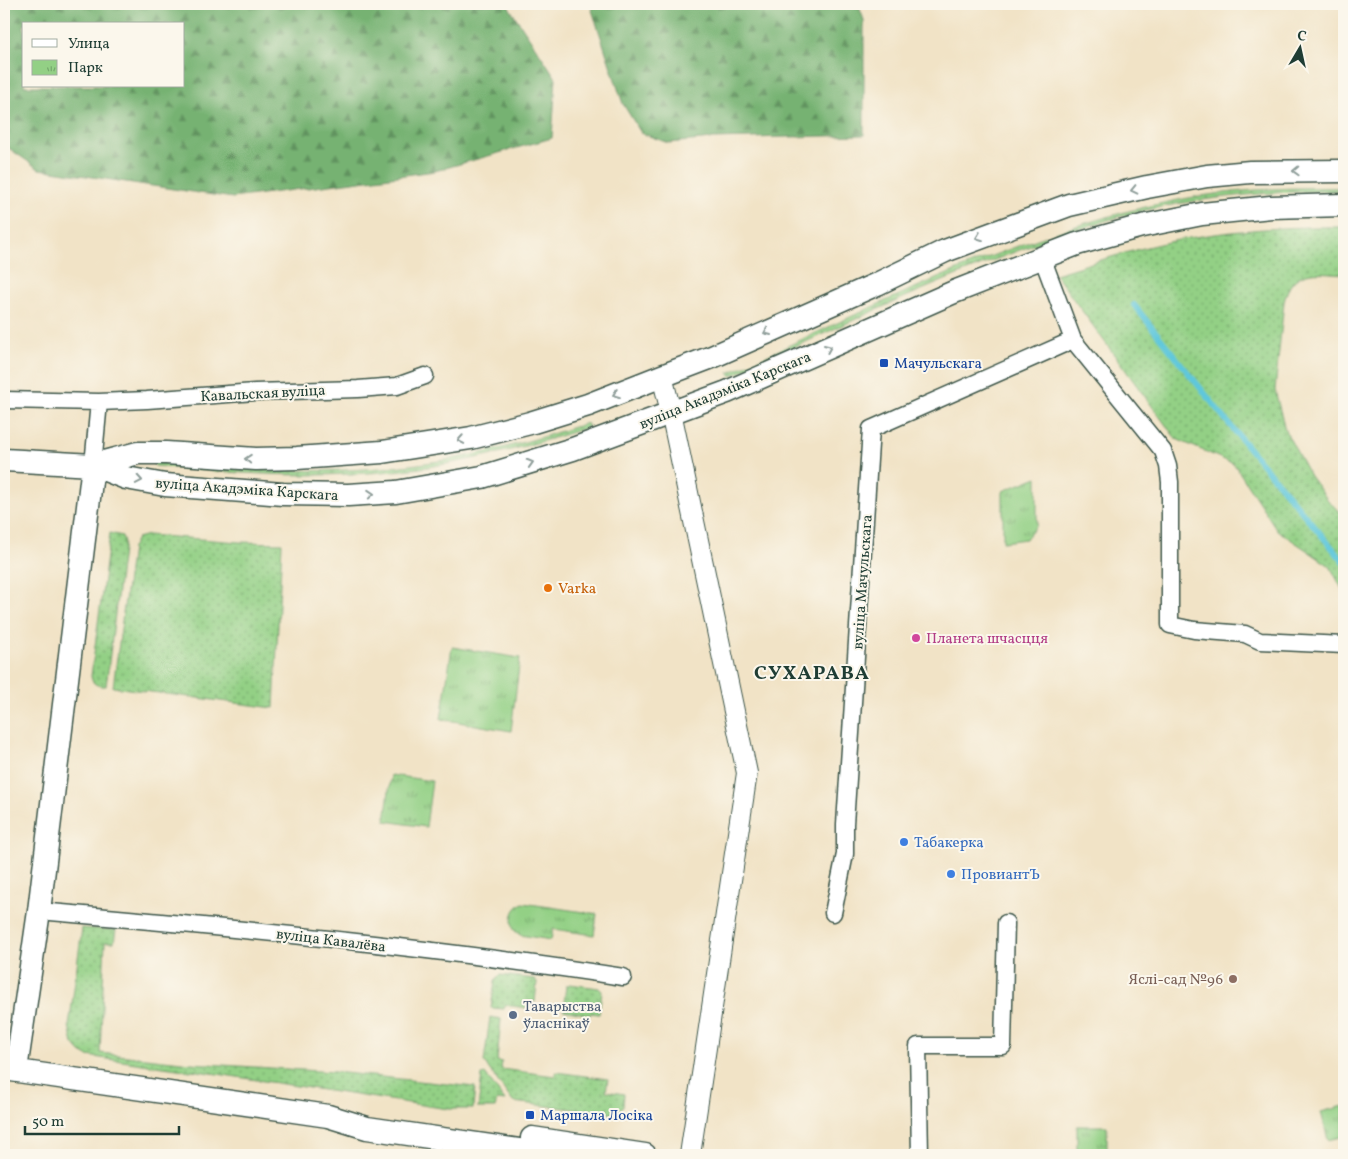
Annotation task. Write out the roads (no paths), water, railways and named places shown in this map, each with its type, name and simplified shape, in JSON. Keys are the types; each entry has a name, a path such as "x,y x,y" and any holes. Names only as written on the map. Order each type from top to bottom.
{"main road":[{"name":"вуліца Акадэміка Карскага","path":"4,460 93,465 138,453 256,460 382,452 471,438 530,424 588,405 712,357 945,251 1069,204 1207,176 1250,172 1344,171"},
{"name":"вуліца Акадэміка Карскага","path":"93,465 126,478 165,485 283,494 348,495 396,492 472,479 572,449 726,392 954,292 1042,257 1119,232 1202,214 1271,207 1344,206"},
{"path":"93,465 40,911 10,1070 328,1116 367,1128 554,1155"},
{"path":"328,1116 367,1114 645,1155"}],"street":[{"path":"1042,257 1073,340 1163,451 1166,459 1170,482 1170,625 1194,630 1245,634 1260,641 1344,645"},
{"name":"вуліца Мачульскага","path":"833,913 846,854 844,824 871,430 1073,340"},
{"name":"Кавальская вуліца","path":"4,400 99,402 256,392 358,389 397,386 425,376"},
{"path":"662,376 747,773 690,1155"},
{"path":"93,465 99,402"},
{"name":"вуліца Кавалёва","path":"40,911 294,935 622,977"},
{"path":"920,1155 918,1046 1003,1046 1006,924"}],"waterway":[{"path":"1134,305 1242,440 1344,562"}],"place":[{"name":"Мачульскага","path":"884,363"},
{"name":"Varka","path":"548,588"},
{"name":"Планета шчасцця","path":"916,638"},
{"name":"Табакерка","path":"904,842"},
{"name":"ПровиантЪ","path":"951,874"},
{"name":"Яслі-сад №96","path":"1233,979"},
{"name":"Таварыства ўласнікаў","path":"513,1015"},
{"name":"Маршала Лосіка","path":"530,1115"}],"district":[{"name":"СУХАРАВА","path":"812,672"}]}
